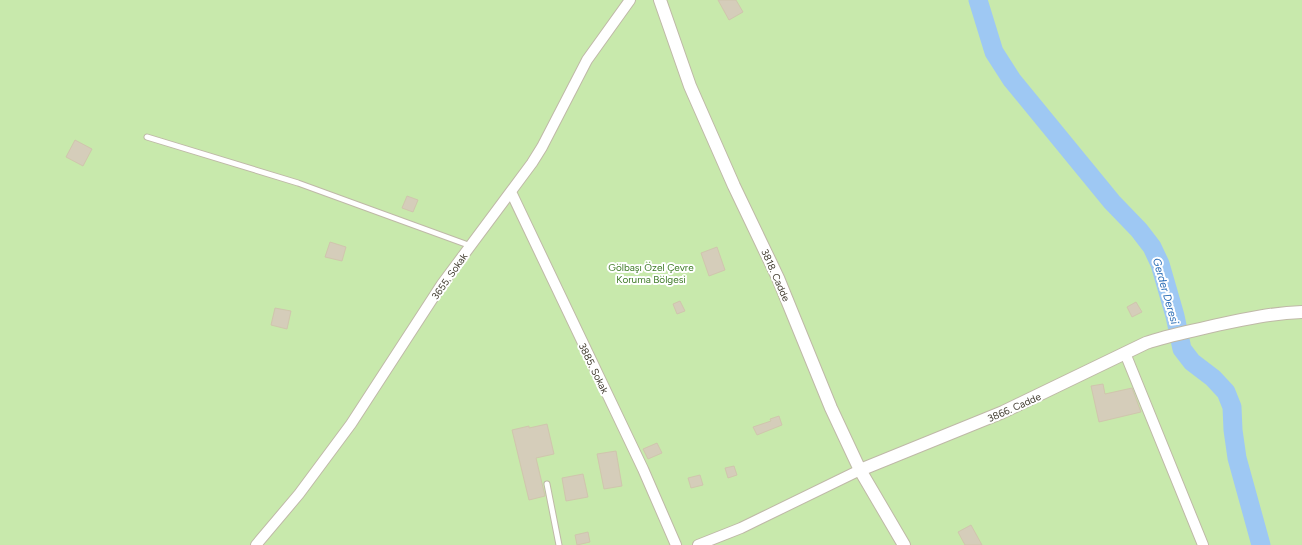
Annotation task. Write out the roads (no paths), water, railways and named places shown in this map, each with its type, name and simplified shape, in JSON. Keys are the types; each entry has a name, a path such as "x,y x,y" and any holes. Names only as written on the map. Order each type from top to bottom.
{"street":[{"name":"3655. Sokak","path":"256,545 299,494 352,424 442,284 511,192 542,147 587,60 630,0"},
{"name":"3818. Cadde","path":"660,0 690,86 734,186 778,278 828,401 860,470 904,545"},
{"name":"3885. Sokak","path":"511,192 643,469 676,545"},
{"name":"3866. Cadde","path":"860,470 1003,412 1146,343 1164,337 1250,318 1274,314 1302,312"},
{"path":"1125,353 1203,545"},
{"path":"698,545 741,528 860,470"}],"lane":[{"path":"147,137 298,183 471,246"},
{"path":"547,484 559,545"}],"waterway":[{"name":"Gerder Deresi","path":"978,0 994,52 1012,80 1112,202 1139,230 1152,247 1160,264 1175,316 1182,349 1192,362 1213,378 1226,392 1232,407 1233,430 1237,458 1261,545"}],"park label":[{"name":"Gölbaşı Özel Çevre Koruma Bölgesi","path":"651,272"}]}
